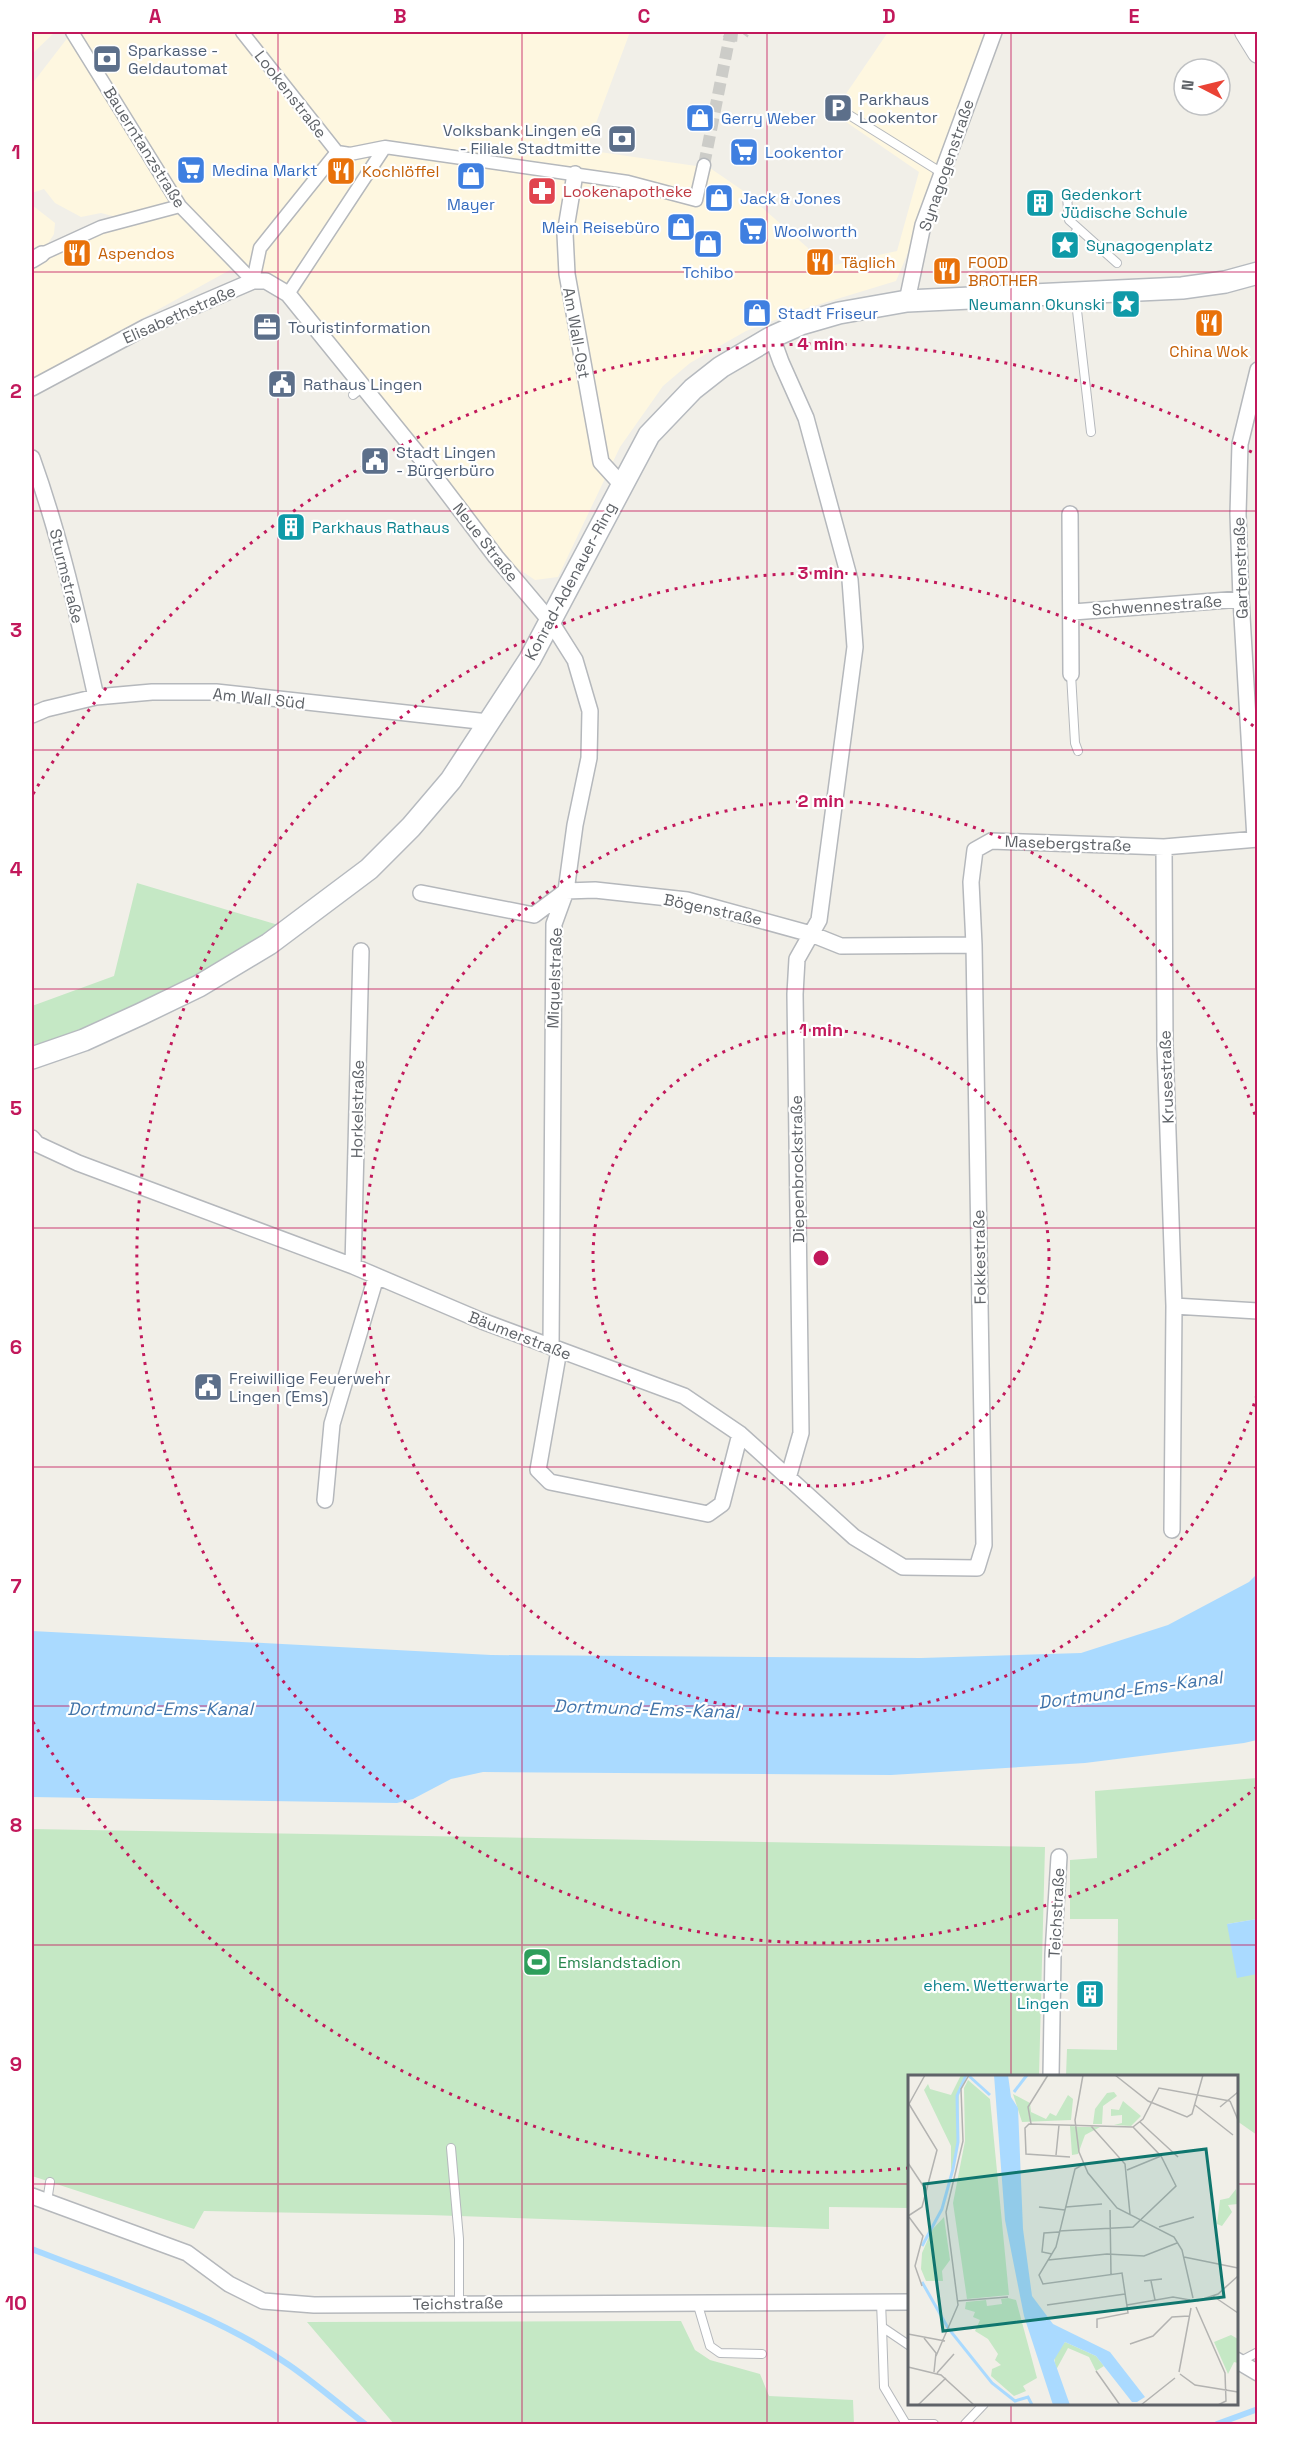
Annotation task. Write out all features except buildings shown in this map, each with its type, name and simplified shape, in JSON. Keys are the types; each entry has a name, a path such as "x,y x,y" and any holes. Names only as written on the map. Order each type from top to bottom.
{"main road":[{"name":"Konrad-Adenauer-Ring","path":"32,1058 84,1040 199,986 269,944 369,868 411,827 451,780 551,622 621,484 649,435 693,389 721,367 772,337 801,324 839,313 907,301 1182,288 1226,282 1257,273"}],"street":[{"name":"Bauerntanzstraße","path":"72,32 180,206 253,281"},
{"name":"Lookenstraße","path":"242,32 337,152 350,154 385,147 636,183 696,200 704,165"},
{"name":"Synagogenstraße","path":"907,301 923,225 994,32"},
{"path":"1245,32 1257,53"},
{"path":"288,294 385,147"},
{"name":"Elisabethstraße","path":"34,383 146,327 253,281 260,248 337,152"},
{"name":"Am Wall-Ost","path":"575,174 565,234 567,274 601,462 621,484"},
{"path":"37,257 101,227 180,206"},
{"name":"Neue Straße","path":"253,281 266,281 288,294 358,391 420,457 496,557 551,622"},
{"name":"Diepenbrockstraße","path":"772,337 806,418 850,580 855,647 819,920 797,959 795,994 801,1433 788,1478"},
{"name":"Gartenstraße","path":"1256,839 1238,514 1240,444 1257,370"},
{"name":"Sturmstraße","path":"32,458 48,503 67,570 96,697"},
{"name":"Schwennestraße","path":"1070,514 1073,612 1071,674"},
{"name":"Schwennestraße","path":"1073,612 1241,599"},
{"name":"Miquelstraße","path":"551,622 575,660 590,711 589,758 575,825 566,891 554,924 555,1349 538,1470 550,1482 708,1514 722,1504 740,1434"},
{"name":"Am Wall Süd","path":"32,715 46,709 96,697 152,692 216,692 488,722"},
{"name":"Masebergstraße","path":"974,945 971,882 975,850 991,841 1164,847 1256,839"},
{"name":"Krusestraße","path":"1164,847 1165,1046 1174,1306 1173,1530"},
{"name":"Bögenstraße","path":"566,891 595,890 687,900 811,934 841,946 974,945"},
{"path":"421,894 534,915 566,891"},
{"name":"Fokkestraße","path":"974,945 984,1545 977,1568"},
{"name":"Horkelstraße","path":"353,1266 361,951"},
{"name":"Bäumerstraße","path":"32,1138 37,1144 78,1163 353,1266 555,1349 684,1396 740,1434 854,1537 903,1567 977,1568"},
{"path":"325,1500 332,1424 376,1277"},
{"path":"1174,1306 1257,1311"},
{"name":"Teichstraße","path":"1051,2075 1053,1954 1059,1857"},
{"name":"Teichstraße","path":"32,2196 187,2253 229,2284 263,2301 314,2305 908,2302"},
{"path":"1238,2361 1257,2373"}],"lane":[{"path":"838,108 942,173"},
{"path":"1066,197 1069,220 1117,262"},
{"path":"1072,237 1078,228"},
{"path":"1075,292 1091,432"},
{"path":"1071,674 1075,744 1078,751"},
{"path":"451,2148 459,2239 459,2303"},
{"path":"47,2202 50,2182"},
{"path":"697,2302 710,2346 720,2353 762,2355"},
{"path":"881,2302 884,2387 906,2424 934,2424"},
{"path":"882,2326 908,2345"},
{"path":"1238,2361 1257,2352"},
{"path":"965,2424 982,2405"}],"shaded area":[{"path":"32,32 55,32 32,54"},
{"path":"72,32 630,32 586,150 710,168 742,190 808,248 812,270 897,251 919,172 833,113 888,32 987,32 915,236 896,281 804,309 746,331 690,363 663,386 620,447 558,577 535,580 498,555 275,284 239,265 32,379 32,205 55,223 54,234 42,253 124,219 101,213 81,217 55,203 44,189 32,193 32,84"}],"green space":[{"path":"137,883 285,927 269,944 32,1058 32,1006 114,976"},
{"path":"1257,1778 1257,1919 1227,1924 1257,1977 1257,2135 1238,2122 1238,2075 1066,2075 1067,2049 1117,2050 1118,1919 1070,1919 1070,1860 1097,1858 1095,1791"},
{"name":"Emslandstadion","path":"32,1829 1045,1847 1039,2075 908,2075 908,2208 829,2207 829,2229 429,2215 204,2211 194,2229 32,2176"},
{"path":"681,2321 695,2350 710,2360 760,2374 769,2396 853,2400 854,2424 394,2424 307,2322"}],"water":[{"name":"Dortmund-Ems-Kanal","path":"1257,1574 1257,1740 1244,1743 1085,1763 891,1775 483,1772 451,1779 413,1799 397,1803 32,1797 32,1631 491,1655 921,1658 1081,1653 1168,1625 1249,1582"},
{"path":"1257,1919 1257,1974 1237,1978 1227,1924"}],"waterway":[{"path":"32,2249 197,2314 260,2346 308,2379 365,2424"},
{"path":"1217,2424 1258,2409"}],"tunnel":[{"path":"727,32 730,35 741,36 744,32"},
{"path":"704,165 730,35"}],"place":[{"name":"Sparkasse - Geldautomat","path":"107,59"},
{"name":"Parkhaus Lookentor","path":"838,108"},
{"name":"Gerry Weber","path":"700,118"},
{"name":"Volksbank Lingen eG - Filiale Stadtmitte","path":"622,139"},
{"name":"Lookentor","path":"744,152"},
{"name":"Medina Markt","path":"191,170"},
{"name":"Kochlöffel","path":"341,171"},
{"name":"Mayer","path":"471,176"},
{"name":"Lookenapotheke","path":"542,191"},
{"name":"Jack & Jones","path":"719,198"},
{"name":"Gedenkort Jüdische Schule","path":"1040,203"},
{"name":"Mein Reisebüro","path":"681,227"},
{"name":"Woolworth","path":"753,231"},
{"name":"Tchibo","path":"708,244"},
{"name":"Synagogenplatz","path":"1065,245"},
{"name":"Aspendos","path":"77,253"},
{"name":"Täglich","path":"820,262"},
{"name":"FOOD BROTHER","path":"947,271"},
{"name":"Neumann Okunski","path":"1126,304"},
{"name":"Stadt Friseur","path":"757,313"},
{"name":"China Wok","path":"1209,323"},
{"name":"Touristinformation","path":"267,327"},
{"name":"Rathaus Lingen","path":"282,384"},
{"name":"Stadt Lingen - Bürgerbüro","path":"375,461"},
{"name":"Parkhaus Rathaus","path":"291,527"},
{"name":"Freiwillige Feuerwehr Lingen (Ems)","path":"208,1387"},
{"name":"Emslandstadion","path":"537,1962"},
{"name":"ehem. Wetterwarte Lingen","path":"1090,1994"}]}
